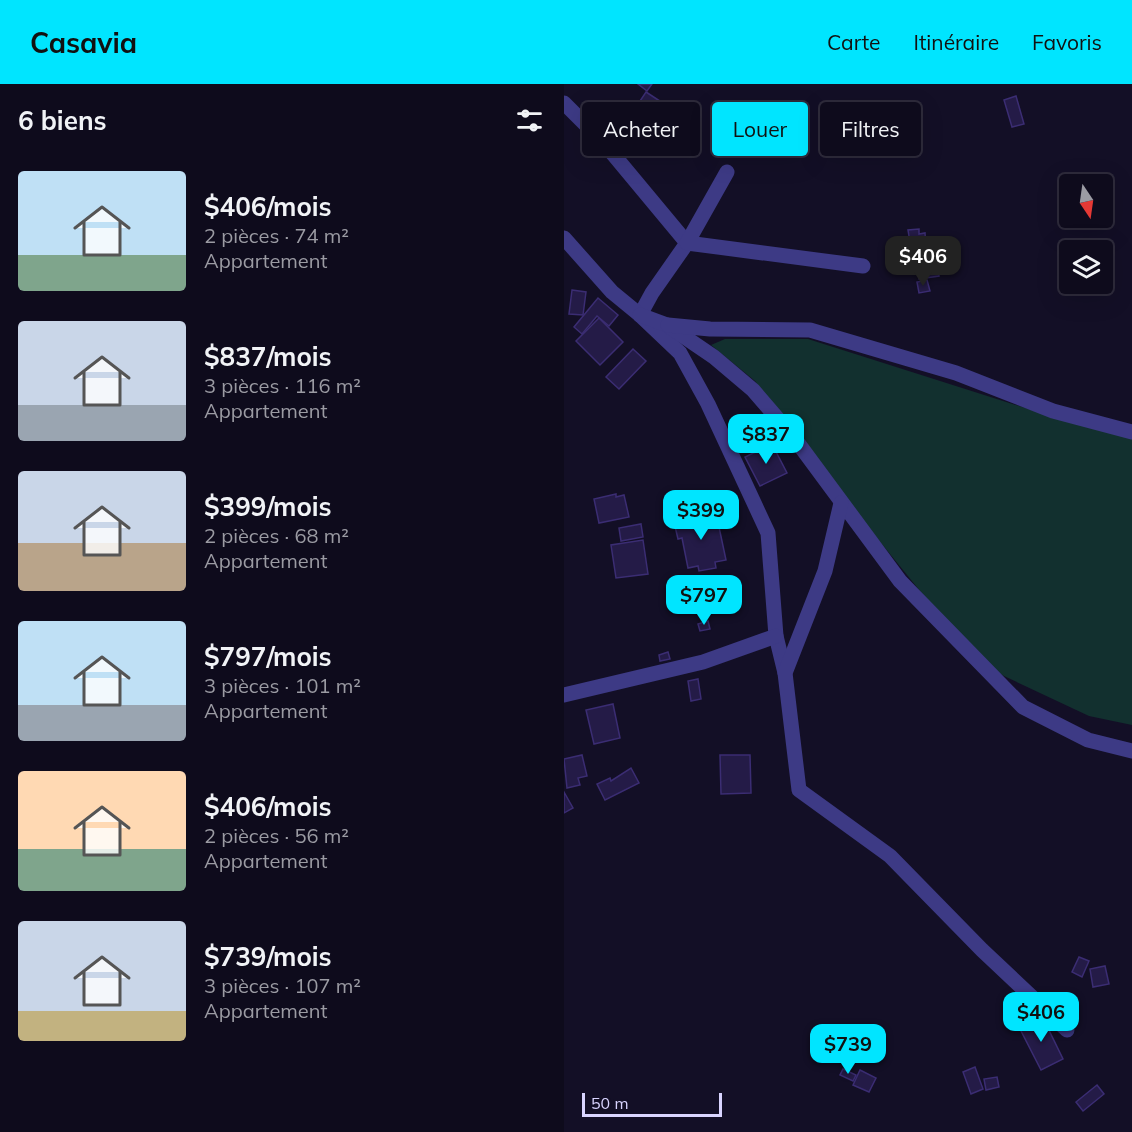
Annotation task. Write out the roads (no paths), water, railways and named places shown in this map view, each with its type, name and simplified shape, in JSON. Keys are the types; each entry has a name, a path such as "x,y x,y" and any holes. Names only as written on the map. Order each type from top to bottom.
{"street":[{"path":"564,103 603,142 687,243 863,266"},
{"path":"640,315 652,293 687,243 727,172"},
{"path":"564,238 612,292 680,352 708,404 768,533 776,636 785,673 799,790 890,856 982,950 1067,1030"},
{"path":"640,315 667,325 714,357 753,390 795,439 900,581 1023,707 1088,740 1132,751"},
{"path":"667,325 710,329 810,330 956,373 1053,411 1132,432"},
{"path":"785,673 825,572 841,503"},
{"path":"564,694 703,662 776,636"}]}
